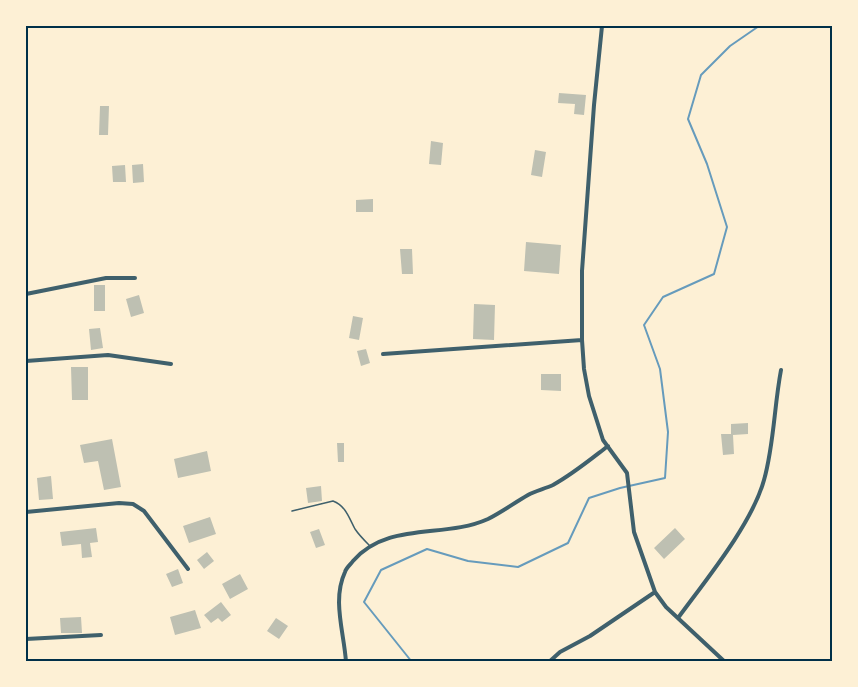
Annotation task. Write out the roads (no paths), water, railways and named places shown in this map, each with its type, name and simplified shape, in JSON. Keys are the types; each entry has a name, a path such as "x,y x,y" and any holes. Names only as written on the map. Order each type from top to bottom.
{"street":[{"path":"602,26 584,235 582,340 589,396 599,430 627,473 634,532 655,592 678,618 725,662"},
{"path":"26,294 106,278 135,278"},
{"path":"383,354 582,340"},
{"path":"26,361 108,355 171,364"},
{"path":"678,618 738,534 764,482 781,370"},
{"path":"346,662 344,633 338,610 340,591 345,571 369,546 410,532 434,532 461,528 487,519 527,496 554,484 609,446"},
{"path":"26,512 119,503 134,504 144,511 188,569"},
{"path":"549,662 560,652 590,636 655,592"},
{"path":"26,639 101,635"}],"lane":[{"path":"292,511 333,501 339,503 369,546"}],"waterway":[{"path":"412,662 364,602 381,570 427,549 468,561 518,567 568,543 589,498 665,478 668,432 660,369 644,325 663,297 714,274 727,227 707,164 688,119 701,75 730,46 759,26"}]}
